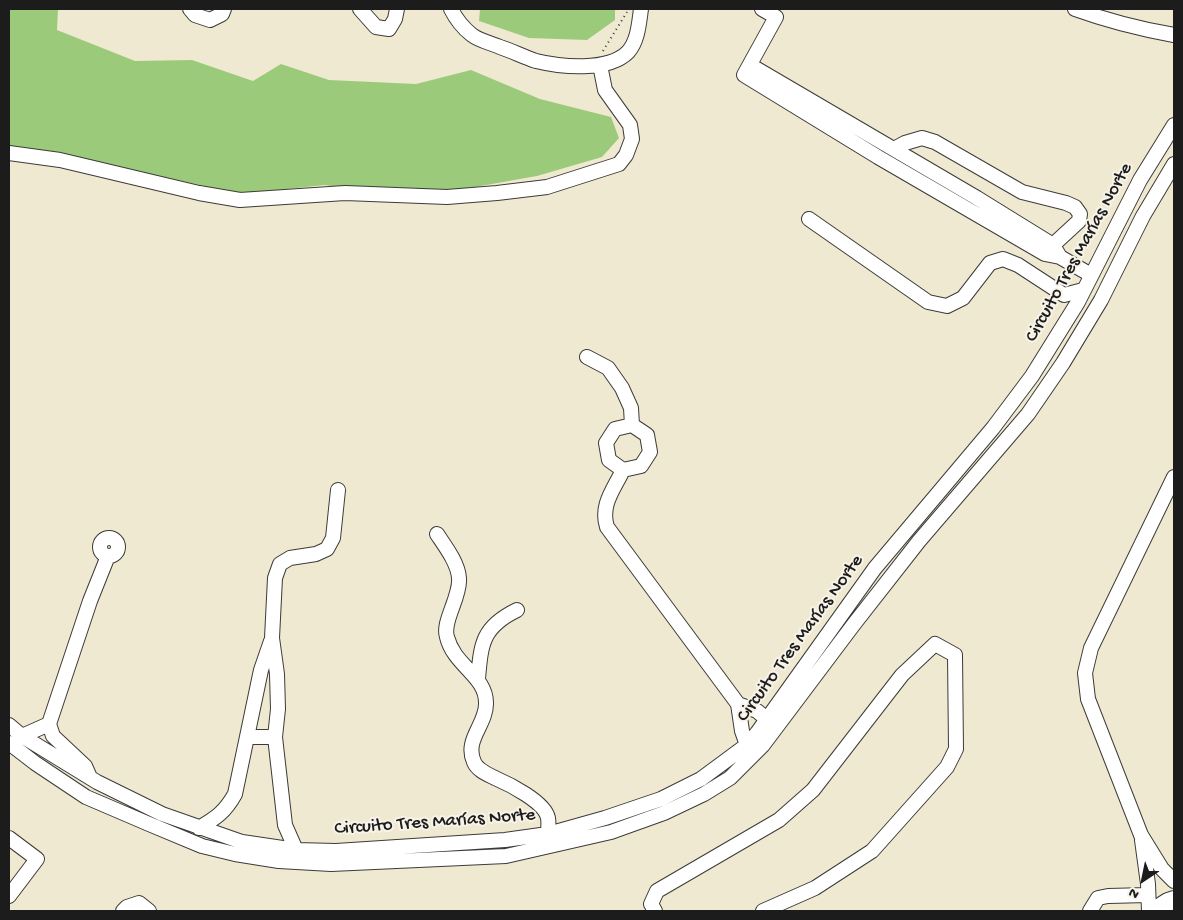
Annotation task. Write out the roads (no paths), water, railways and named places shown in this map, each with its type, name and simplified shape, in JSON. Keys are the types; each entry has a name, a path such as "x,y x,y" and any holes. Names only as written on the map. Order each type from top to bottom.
{"main road":[{"path":"1151,903 1174,900"}],"street":[{"path":"190,9 195,15 210,20 222,14 224,9"},
{"path":"360,9 376,26 389,29 395,19 397,9"},
{"path":"451,9 461,26 474,36 535,60 560,66 600,65 614,61 628,52 636,37 641,9"},
{"path":"762,9 776,17 744,75 878,157 1044,254 1056,251 1079,221 1080,214 1076,207 1022,192 935,142 922,138 889,147 878,157"},
{"path":"1075,9 1096,17 1134,27 1174,35"},
{"path":"9,153 60,160 200,193 240,200 345,193 447,197 547,187 619,164 626,155 632,140 630,125 605,90 600,65"},
{"path":"750,65 977,198 1091,275"},
{"name":"Circuito Tres Marías Norte","path":"9,725 22,736 93,780 162,814 242,842 296,850 336,851 505,840 548,834 605,818 661,799 701,778 748,745 768,720 875,568 993,428 1032,376 1067,320 1140,180 1174,125"},
{"name":"Circuito Tres Marías Norte","path":"9,743 86,797 202,846 235,854 331,864 506,856 611,832 664,813 704,794 730,778 763,745 919,541 1028,414 1063,363 1101,300 1144,216 1174,164"},
{"path":"809,219 928,302 947,306 963,298 990,263 1003,259 1018,265 1064,295 1083,290"},
{"path":"1064,295 1067,320"},
{"path":"587,357 608,368 622,388 631,408 632,425"},
{"path":"632,425 647,435 650,452 640,466 623,470 609,460 606,443 615,429 632,425"},
{"path":"623,470 605,506 604,516 607,527 738,704 742,731 748,745"},
{"path":"1174,477 1091,648 1085,673 1088,699 1141,835 1162,869 1174,881"},
{"path":"296,850 285,825 275,738 278,708 277,674 272,638 275,578 280,564 290,558 316,554 327,549 334,538 338,490"},
{"path":"437,534 451,555 459,578 453,606 447,621 446,635 452,652 478,680 485,694 485,714 471,747 472,757 475,765 485,773 532,798 548,816 548,834"},
{"path":"86,797 93,780 85,766 53,736 49,724 90,601 108,556"},
{"path":"478,680 481,650 488,631 502,617 517,610"},
{"path":"199,828 218,817 229,806 235,794 261,670 272,638"},
{"path":"655,911 651,904 657,891 779,820 813,790 902,675 935,644 955,656 956,750 947,767 872,851 815,888 763,911"},
{"path":"738,704 756,711 768,720"},
{"path":"22,736 49,724"},
{"path":"248,737 275,738"},
{"path":"1141,835 1151,903 1149,911"},
{"path":"9,838 37,860 9,896"},
{"path":"505,840 506,856"},
{"path":"1090,911 1098,898 1108,896 1151,903"},
{"path":"123,911 140,903 149,911"}]}
